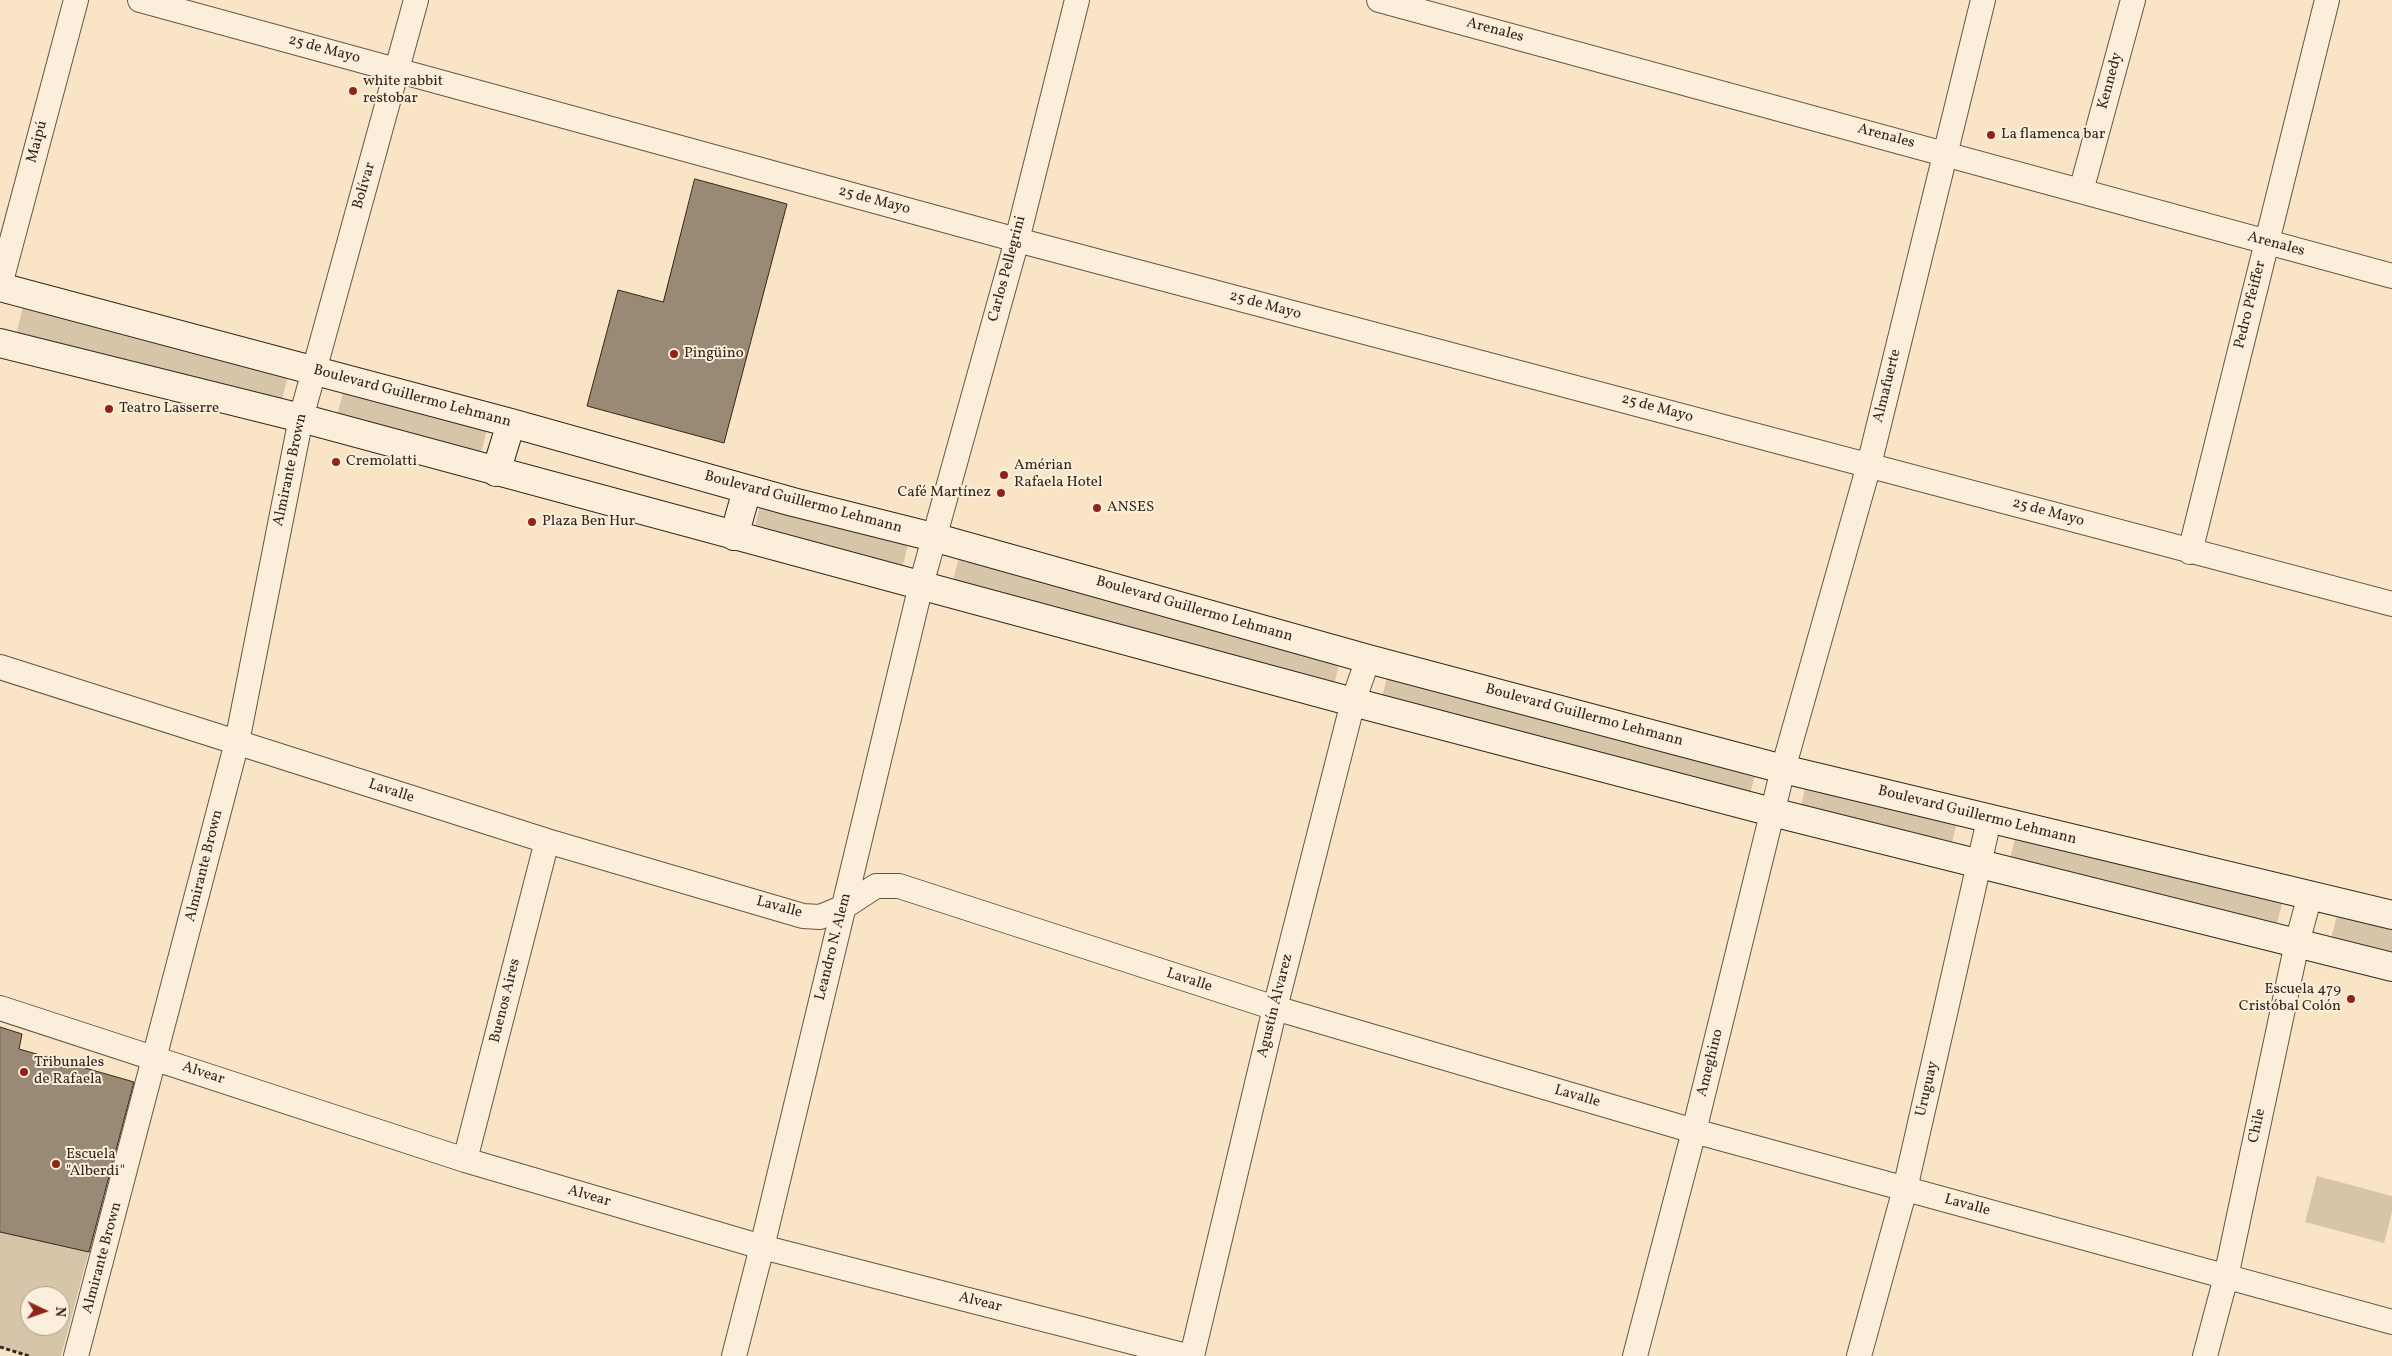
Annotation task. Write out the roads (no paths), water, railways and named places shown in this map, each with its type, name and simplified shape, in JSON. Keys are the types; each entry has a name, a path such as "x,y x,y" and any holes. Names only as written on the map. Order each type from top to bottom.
{"main road":[{"name":"Boulevard Guillermo Lehmann","path":"0,286 511,423 747,490 933,537 1368,659 1783,769 1988,820 2392,915"},
{"path":"0,343 302,418 496,472 1353,702 1772,812 2392,966"},
{"path":"496,472 511,423"},
{"path":"734,536 747,490"}],"street":[{"name":"Maipú","path":"0,286 76,0"},
{"name":"25 de Mayo","path":"140,0 1017,240 2392,604"},
{"name":"Bolívar","path":"314,371 416,0"},
{"name":"Carlos Pellegrini","path":"933,537 1017,240 1077,0"},
{"name":"Arenales","path":"1379,0 2392,276"},
{"name":"Almafuerte","path":"1783,769 1869,465 1983,0"},
{"name":"Kennedy","path":"2081,191 2133,0"},
{"name":"Pedro Pfeiffer","path":"2190,552 2327,0"},
{"name":"Almirante Brown","path":"76,1356 156,1058 236,742 302,418 314,371"},
{"name":"Leandro N. Alem","path":"734,1356 933,537"},
{"name":"Agustín Álvarez","path":"1192,1356 1275,1008 1353,702 1368,659"},
{"name":"Lavalle","path":"0,667 547,841 803,916 820,917 844,907 876,886 899,886 1275,1008 1694,1131 2392,1322"},
{"name":"Ameghino","path":"1635,1356 1694,1131 1783,769"},
{"name":"Uruguay","path":"1859,1356 1905,1189 1980,863 1988,820"},
{"name":"Buenos Aires","path":"465,1160 547,841"},
{"name":"Chile","path":"2205,1356 2226,1278 2297,943 2310,895"},
{"name":"Alvear","path":"0,1008 465,1160 762,1247 1187,1356"}],"place":[{"name":"white rabbit restobar","path":"353,91"},
{"name":"La flamenca bar","path":"1991,135"},
{"name":"Pingüino","path":"674,354"},
{"name":"Teatro Lasserre","path":"109,409"},
{"name":"Cremolatti","path":"336,462"},
{"name":"Amérian Rafaela Hotel","path":"1004,475"},
{"name":"Café Martínez","path":"1001,493"},
{"name":"ANSES","path":"1097,508"},
{"name":"Plaza Ben Hur","path":"532,522"},
{"name":"Escuela 479 Cristóbal Colón","path":"2351,999"},
{"name":"Tribunales de Rafaela","path":"24,1072"},
{"name":"Escuela \"Alberdi\"","path":"56,1164"}]}
